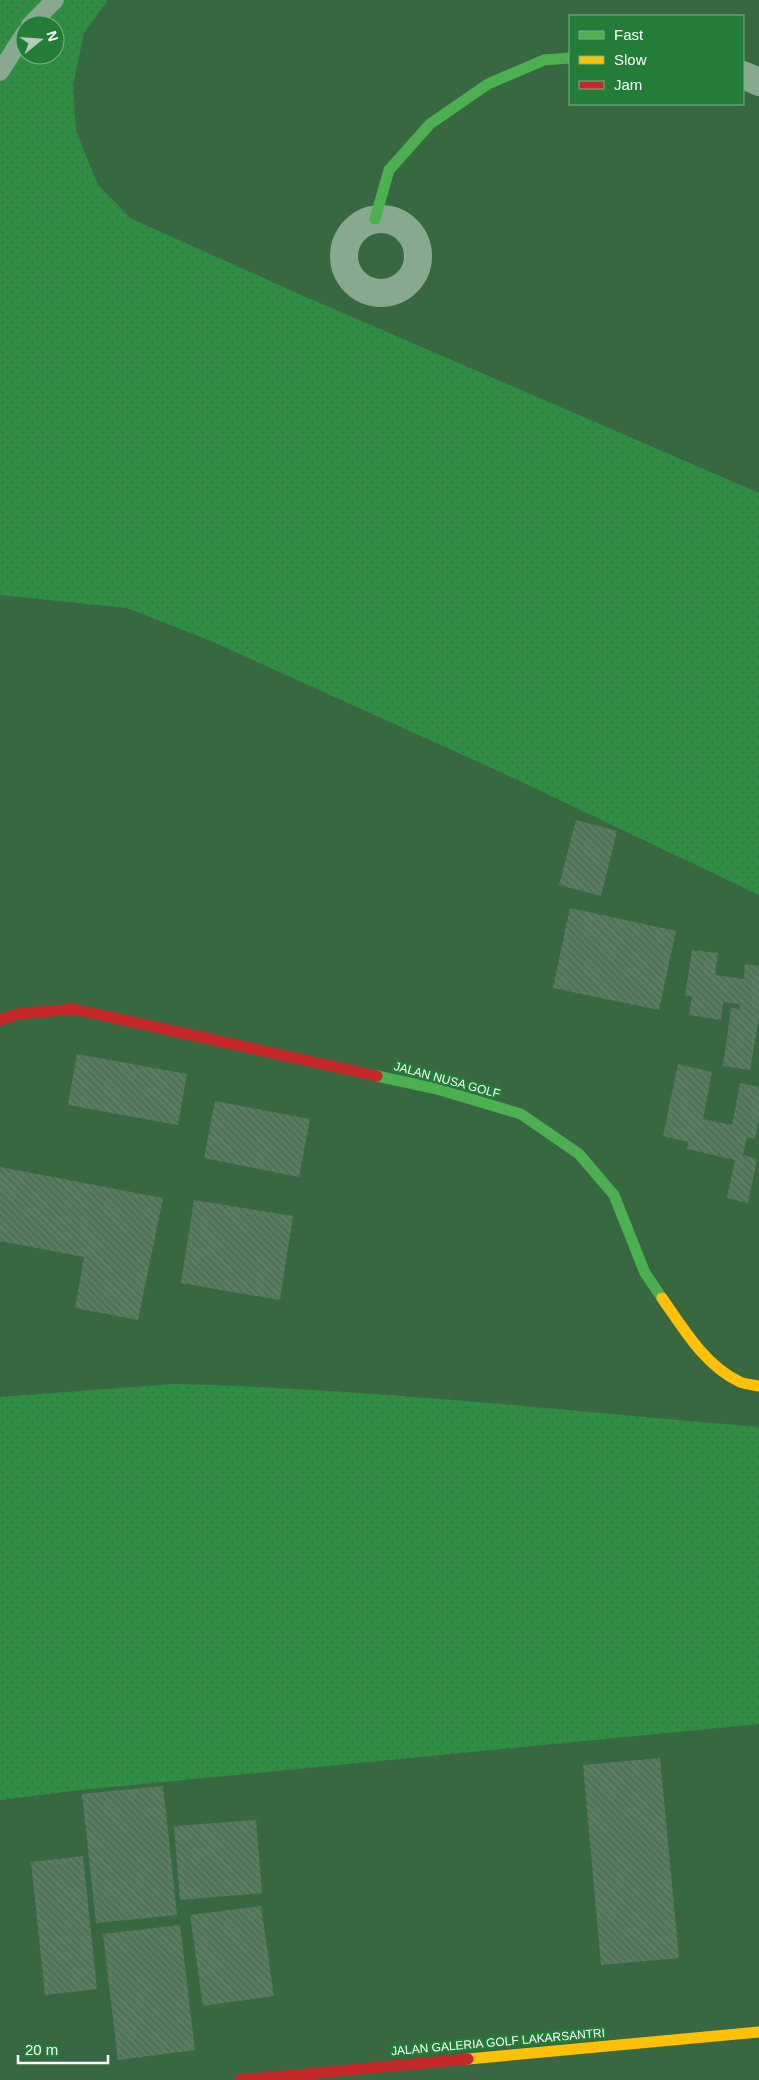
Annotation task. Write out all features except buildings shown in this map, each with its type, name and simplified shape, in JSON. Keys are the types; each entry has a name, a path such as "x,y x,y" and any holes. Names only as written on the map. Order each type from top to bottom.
{"street":[{"path":"375,219 389,170 430,124 488,84 544,60 569,58"},
{"path":"744,75 759,82"},
{"name":"JALAN NUSA GOLF","path":"0,1020 17,1014 74,1009 437,1089 521,1114 579,1154 614,1195 645,1272 688,1335 715,1365 740,1382 759,1386"},
{"name":"JALAN GALERIA GOLF LAKARSANTRI","path":"240,2080 759,2032"}],"lane":[{"path":"40,15 55,0"},
{"path":"0,72 15,49"}],"green space":[{"path":"0,0 108,0 84,33 73,85 76,131 98,185 130,218 290,290 759,493 759,895 507,775 211,641 127,608 0,595"},
{"path":"173,1384 246,1386 393,1395 759,1427 759,1724 81,1790 0,1800 0,1397"}],"traffic: fast":[{"path":"375,219 389,170 430,124 488,84 544,60 569,58"},
{"path":"377,1076 437,1089 521,1114 579,1154 614,1195 645,1273 662,1298"}],"traffic: slow":[{"path":"662,1298 687,1334 716,1366 740,1382 759,1386"},
{"path":"468,2059 759,2032"}],"traffic: jam":[{"path":"0,1020 17,1014 74,1009 377,1076"},
{"path":"240,2080 468,2059"}]}
